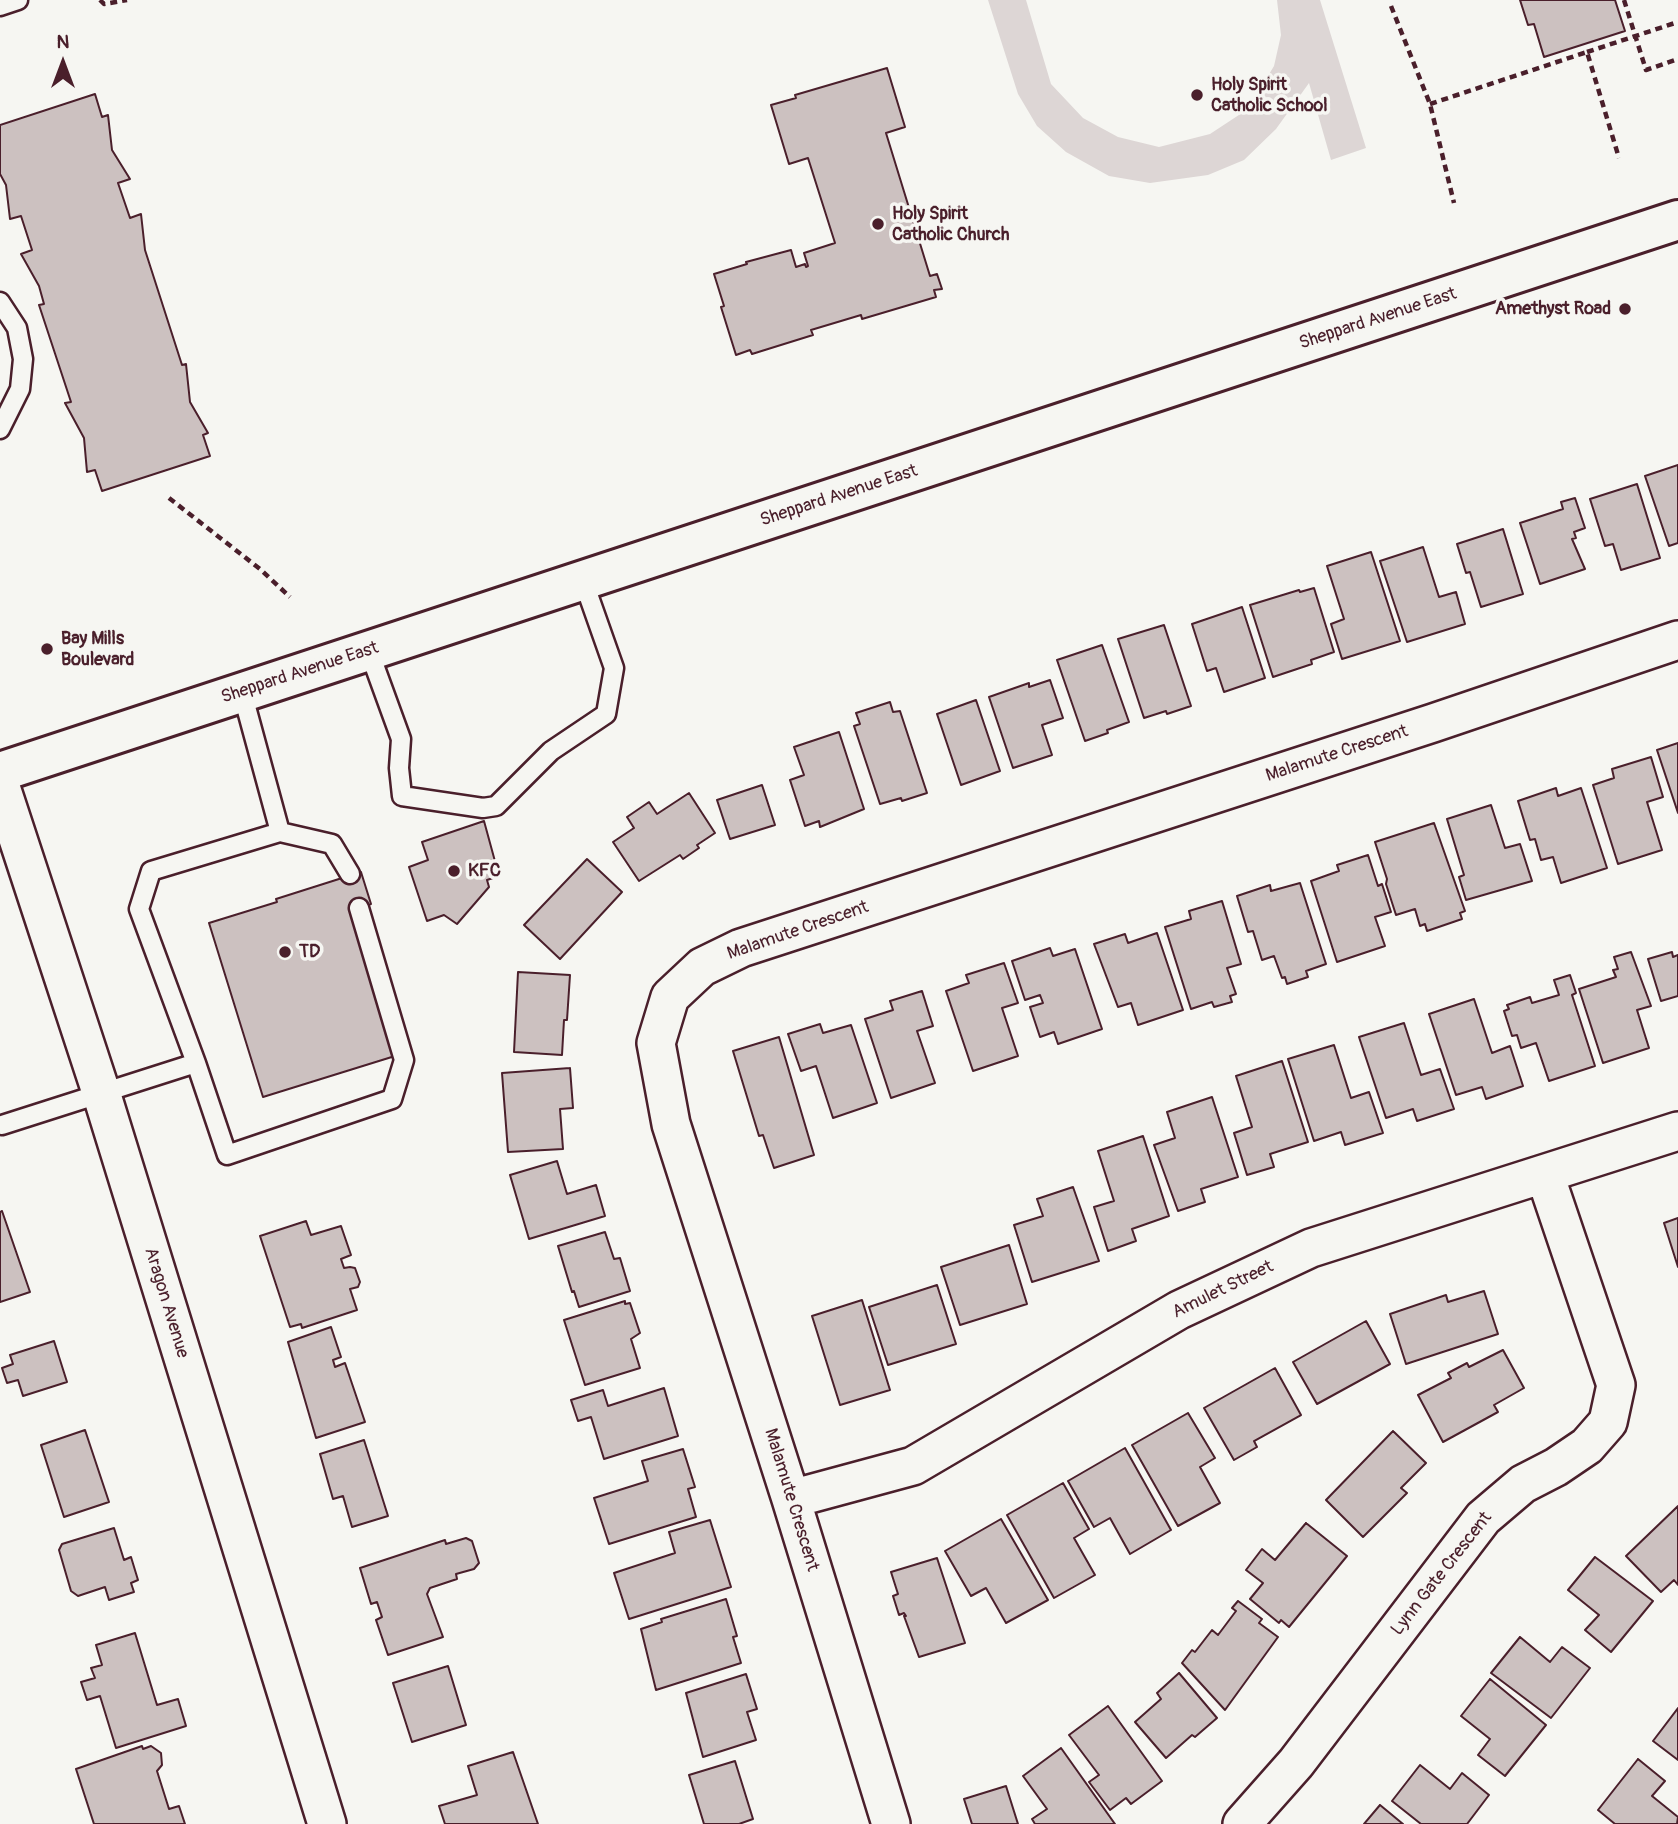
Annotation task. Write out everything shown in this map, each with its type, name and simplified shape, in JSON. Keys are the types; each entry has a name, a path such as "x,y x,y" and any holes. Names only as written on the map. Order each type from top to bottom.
{"main road":[{"name":"Sheppard Avenue East","path":"0,772 1678,220"}],"street":[{"name":"Malamute Crescent","path":"891,1824 671,1124 656,1043 670,998 702,967 741,948 1678,640"},
{"name":"Aragon Avenue","path":"0,784 101,1092 327,1824"},
{"name":"Amulet Street","path":"791,1499 913,1466 1179,1310 1311,1248 1678,1131"},
{"name":"Lynn Gate Crescent","path":"1242,1824 1296,1763 1483,1518 1523,1484 1556,1467 1587,1446 1608,1422 1616,1385 1545,1175"}],"lane":[{"path":"0,6 19,0"},
{"path":"0,302 17,328 23,359 20,389 0,429"},
{"path":"369,651 401,739 399,768 402,796 483,808 496,806 551,751 606,714 614,668 583,580"},
{"path":"242,692 280,832"},
{"path":"350,874 332,844 280,832 151,872 139,909 227,1155 392,1099 404,1060 359,908"},
{"path":"1,1123 196,1063"}],"path":[{"path":"100,0 104,4 127,0"},
{"path":"1625,0 1646,70 1678,59"},
{"path":"1391,6 1430,104 1454,203"},
{"path":"1430,104 1678,23"},
{"path":"1587,52 1619,158"},
{"path":"169,498 260,569 290,597"}],"shaded area":[{"path":"988,0 1026,0 1051,84 1083,118 1118,137 1159,147 1210,134 1248,109 1274,66 1281,35 1277,0 1320,0 1366,148 1331,160 1309,83 1276,129 1244,160 1208,175 1150,183 1109,176 1066,152 1037,126 1018,94"}],"building":[{"path":"1520,0 1615,0 1625,31 1544,57 1534,24 1528,25"},
{"path":"887,68 905,127 886,133 930,276 937,274 942,289 934,290 936,297 862,319 861,315 811,330 813,335 752,354 750,350 736,355 714,274 791,250 796,267 805,264 806,267 808,266 804,253 835,243 808,158 789,164 771,105 796,98 795,95"},
{"path":"95,94 102,117 108,115 112,150 130,179 118,183 130,218 141,214 145,250 182,365 186,364 190,402 208,433 203,435 210,456 102,491 95,470 87,472 84,438 65,403 71,402 39,305 44,304 39,286 21,254 32,250 21,216 10,219 6,185 0,174 0,125"},
{"path":"1678,465 1678,543 1669,546 1645,476"},
{"path":"1637,484 1660,558 1621,570 1613,544 1605,546 1590,499"},
{"path":"1575,498 1585,528 1574,532 1576,538 1572,539 1585,569 1540,584 1520,523 1563,509 1561,502"},
{"path":"1503,529 1523,594 1481,607 1470,572 1466,573 1457,544"},
{"path":"1423,547 1439,597 1456,592 1465,624 1407,642 1380,561"},
{"path":"1371,552 1400,641 1342,659 1331,624 1344,619 1327,566"},
{"path":"1314,588 1334,652 1311,660 1312,664 1273,677 1250,605"},
{"path":"1242,607 1265,678 1224,692 1216,668 1207,671 1192,624"},
{"path":"1164,625 1191,706 1144,718 1118,639"},
{"path":"1102,645 1129,722 1085,741 1057,660"},
{"path":"1050,680 1063,718 1042,725 1052,755 1013,768 989,697 1029,683 1029,687"},
{"path":"976,700 1000,771 961,785 937,714"},
{"path":"890,702 893,712 900,711 927,793 880,804 854,726 860,724 856,713"},
{"path":"839,732 864,809 820,827 819,821 805,826 790,780 804,775 794,747"},
{"path":"1678,743 1678,813 1657,750"},
{"path":"1651,757 1663,797 1647,802 1662,850 1618,864 1593,785 1614,778 1612,769"},
{"path":"762,785 775,825 730,839 717,800"},
{"path":"1556,788 1558,796 1581,788 1607,868 1561,883 1553,857 1541,860 1535,839 1530,840 1518,801"},
{"path":"689,793 715,833 683,859 680,855 639,881 613,842 634,828 627,817 649,802 657,814"},
{"path":"1491,805 1505,848 1520,844 1532,881 1466,900 1459,877 1464,875 1447,819"},
{"name":"KFC","path":"484,821 499,876 487,880 489,887 457,924 444,915 427,921 409,867 428,860 422,842"},
{"path":"1434,823 1465,911 1460,913 1462,919 1427,931 1425,924 1420,926 1415,909 1396,915 1375,842"},
{"path":"1368,855 1378,886 1382,884 1391,912 1375,917 1385,946 1337,962 1311,881 1339,871 1337,865"},
{"path":"587,859 622,892 560,959 524,925"},
{"path":"361,872 371,904 350,911 395,1056 263,1097 209,923"},
{"path":"1300,883 1326,964 1306,971 1308,977 1287,984 1274,956 1262,960 1253,931 1248,932 1237,896 1270,885 1271,891"},
{"path":"1222,901 1241,964 1227,968 1236,994 1230,996 1232,1002 1214,1007 1212,1002 1191,1009 1165,927 1191,919 1189,911"},
{"path":"1157,933 1183,1010 1138,1025 1131,1003 1118,1007 1094,944 1125,934 1128,943"},
{"path":"1050,948 1053,956 1075,949 1102,1029 1058,1044 1054,1032 1040,1037 1030,1007 1043,1003 1040,995 1025,1000 1012,961"},
{"path":"1631,952 1651,1006 1637,1010 1649,1048 1603,1063 1579,989 1616,977 1613,970 1618,969 1614,957"},
{"path":"1672,952 1673,957 1678,955 1678,996 1661,1001 1648,959"},
{"path":"1004,963 1018,1003 1002,1008 1018,1056 973,1071 946,991 969,983 966,975"},
{"path":"518,972 570,975 562,1055 514,1052"},
{"path":"1570,975 1576,993 1572,995 1595,1066 1549,1081 1536,1043 1521,1048 1517,1035 1512,1036 1504,1011 1509,1009 1507,1005 1530,997 1532,1003 1559,995 1554,980"},
{"path":"922,991 933,1026 917,1031 935,1083 891,1098 865,1019 893,1010 890,1001"},
{"path":"1474,999 1492,1053 1510,1046 1523,1086 1486,1099 1482,1087 1456,1095 1429,1014"},
{"path":"1404,1023 1421,1075 1440,1069 1454,1109 1417,1121 1413,1109 1386,1118 1359,1037"},
{"path":"820,1024 823,1033 851,1025 877,1103 833,1118 816,1066 801,1071 788,1034"},
{"path":"779,1037 814,1155 774,1168 763,1135 759,1136 733,1051"},
{"path":"1334,1045 1351,1098 1369,1092 1383,1133 1345,1145 1341,1132 1314,1141 1288,1059"},
{"path":"1282,1061 1308,1142 1270,1154 1274,1167 1247,1175 1234,1133 1252,1127 1236,1076"},
{"path":"570,1068 573,1108 560,1109 563,1149 508,1152 502,1073"},
{"path":"1212,1097 1238,1177 1201,1189 1205,1202 1178,1211 1154,1145 1175,1138 1167,1112"},
{"path":"1143,1136 1169,1216 1132,1229 1136,1241 1108,1251 1094,1207 1114,1201 1098,1151"},
{"path":"557,1161 567,1194 596,1185 605,1216 529,1239 510,1175"},
{"path":"1073,1187 1099,1261 1032,1282 1014,1225 1043,1216 1037,1199"},
{"path":"2,1211 30,1292 0,1302 0,1212"},
{"path":"1678,1218 1678,1267 1664,1223"},
{"path":"306,1221 311,1235 341,1226 351,1255 341,1259 344,1268 355,1268 360,1282 358,1287 350,1289 357,1310 302,1328 301,1324 290,1327 260,1236"},
{"path":"605,1232 614,1259 620,1258 630,1291 579,1307 558,1246"},
{"path":"1009,1245 1027,1304 960,1325 941,1267"},
{"path":"937,1285 956,1344 888,1365 869,1307"},
{"path":"1484,1291 1498,1334 1406,1364 1390,1314 1446,1295 1448,1302"},
{"path":"862,1300 890,1390 840,1405 812,1316"},
{"path":"625,1301 625,1304 630,1303 640,1333 631,1339 640,1368 585,1385 564,1320"},
{"path":"1366,1321 1390,1364 1317,1404 1293,1362"},
{"path":"331,1327 341,1357 333,1360 335,1367 345,1363 365,1422 316,1438 288,1342"},
{"path":"54,1341 67,1382 23,1396 18,1380 7,1383 2,1368 13,1364 10,1355"},
{"path":"1503,1350 1524,1388 1494,1405 1498,1412 1443,1442 1418,1395 1451,1378 1448,1373 1467,1363 1469,1367"},
{"path":"1275,1368 1301,1415 1254,1441 1257,1447 1234,1460 1204,1408"},
{"path":"664,1388 678,1436 604,1459 591,1417 578,1421 571,1400 603,1390 608,1406"},
{"path":"1188,1413 1215,1458 1200,1467 1220,1503 1178,1526 1132,1445"},
{"path":"85,1430 109,1502 64,1517 41,1445"},
{"path":"1393,1431 1426,1463 1401,1488 1407,1493 1363,1537 1326,1500"},
{"path":"364,1440 388,1516 352,1527 343,1496 333,1499 320,1454"},
{"path":"1125,1448 1171,1530 1130,1554 1110,1518 1094,1527 1068,1481"},
{"path":"683,1449 695,1487 688,1489 696,1517 609,1544 594,1498 648,1481 642,1461"},
{"path":"1063,1483 1089,1529 1074,1538 1095,1575 1054,1598 1007,1515"},
{"path":"1678,1506 1678,1585 1674,1580 1661,1592 1626,1556"},
{"path":"1001,1519 1048,1600 1006,1623 986,1588 971,1596 945,1551"},
{"path":"710,1520 731,1587 629,1619 614,1573 675,1553 669,1532"},
{"path":"1306,1523 1347,1556 1289,1627 1281,1620 1279,1623 1250,1599 1263,1583 1246,1570 1262,1549 1275,1560"},
{"path":"114,1528 124,1560 131,1557 138,1580 131,1583 134,1592 109,1600 105,1587 78,1596 71,1591 59,1550 62,1544"},
{"path":"466,1538 472,1541 479,1563 474,1569 456,1574 457,1579 430,1588 427,1594 443,1637 388,1655 376,1620 382,1617 377,1602 371,1604 360,1568 445,1540 446,1544"},
{"path":"1595,1557 1653,1601 1611,1652 1585,1630 1599,1615 1568,1590"},
{"path":"937,1558 965,1643 919,1657 906,1616 904,1613 899,1615 893,1596 898,1594 891,1572"},
{"path":"726,1599 737,1636 733,1637 741,1663 656,1690 641,1629 662,1622 661,1619"},
{"path":"1238,1601 1262,1619 1259,1623 1278,1637 1225,1710 1182,1663 1192,1650 1195,1652 1212,1630 1218,1635 1236,1611 1232,1608"},
{"path":"135,1633 157,1705 178,1699 186,1726 116,1748 100,1696 87,1700 81,1682 95,1678 91,1668 102,1665 96,1645"},
{"path":"1520,1637 1550,1662 1562,1647 1590,1668 1551,1718 1491,1673"},
{"path":"448,1666 466,1725 412,1742 393,1683"},
{"path":"1179,1673 1217,1718 1166,1758 1135,1722 1161,1699 1157,1693"},
{"path":"746,1674 757,1709 747,1712 756,1740 703,1757 686,1693"},
{"path":"1490,1679 1546,1725 1505,1776 1478,1755 1490,1739 1461,1716"},
{"path":"1108,1706 1162,1781 1131,1804 1126,1798 1110,1810 1089,1782 1099,1775 1069,1735"},
{"path":"1678,1708 1678,1760 1653,1741"},
{"path":"142,1746 143,1749 151,1746 161,1753 162,1765 157,1771 169,1809 179,1806 185,1824 94,1824 76,1769"},
{"path":"1061,1748 1115,1824 1035,1824 1032,1819 1047,1809 1023,1776"},
{"path":"513,1752 538,1824 445,1824 439,1806 477,1795 468,1766"},
{"path":"1638,1759 1665,1781 1652,1796 1678,1817 1677,1824 1615,1824 1598,1810"},
{"path":"735,1761 753,1819 739,1824 704,1824 689,1775"},
{"path":"1420,1765 1450,1789 1462,1773 1489,1795 1467,1824 1421,1824 1392,1801"},
{"path":"1006,1786 1018,1824 972,1824 964,1799"},
{"path":"1380,1805 1403,1824 1364,1824"}],"place":[{"name":"Holy Spirit Catholic School","path":"1197,95"},
{"name":"Holy Spirit Catholic Church","path":"878,224"},
{"name":"Amethyst Road","path":"1625,309"},
{"name":"Bay Mills Boulevard","path":"47,649"},
{"name":"KFC","path":"454,871"},
{"name":"TD","path":"285,952"}]}
